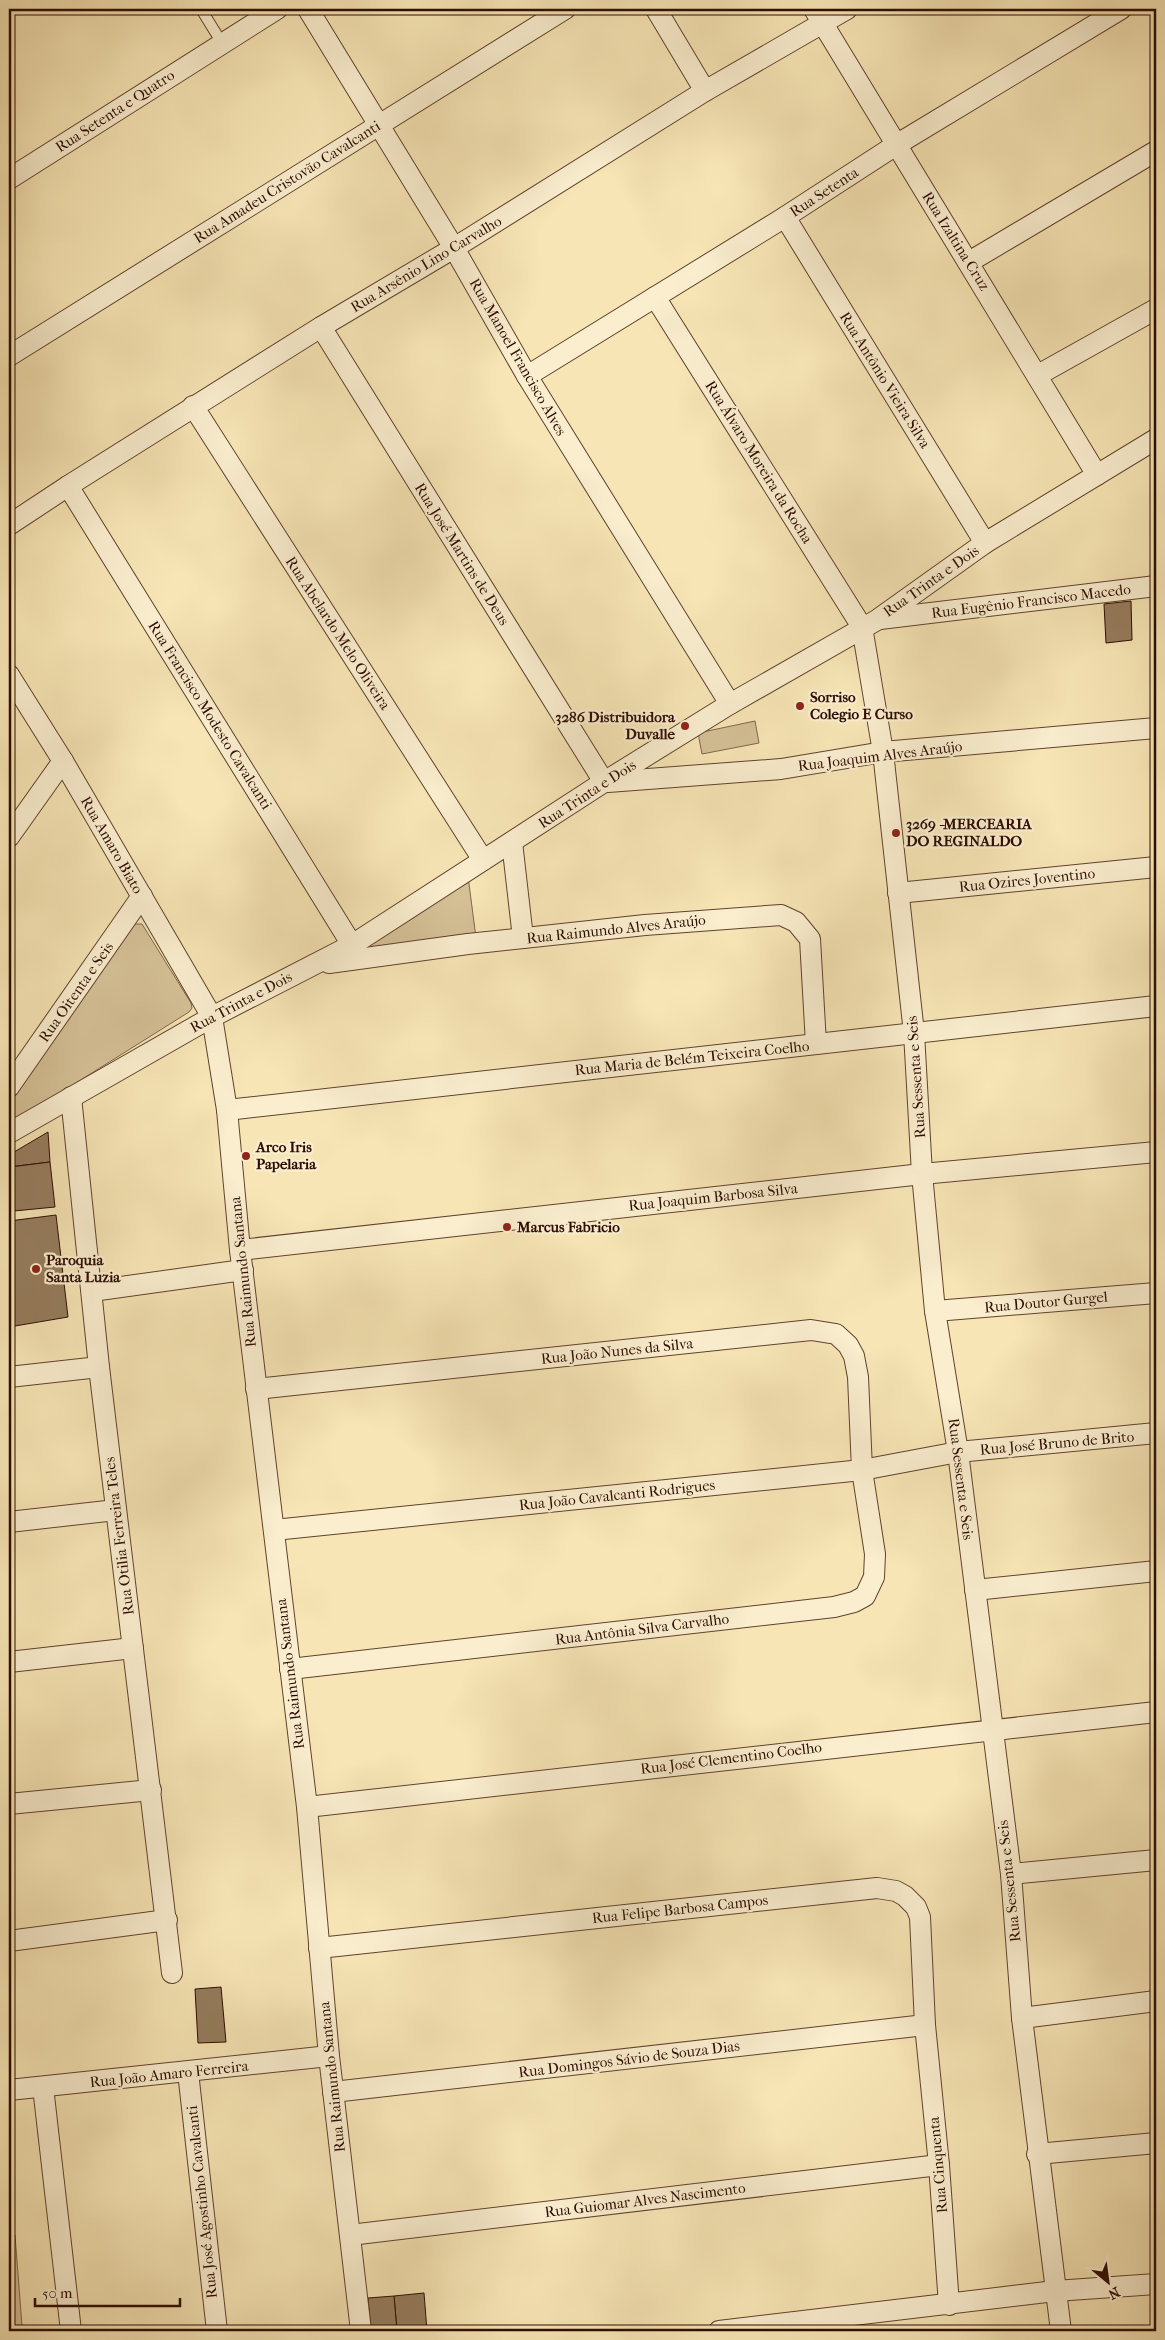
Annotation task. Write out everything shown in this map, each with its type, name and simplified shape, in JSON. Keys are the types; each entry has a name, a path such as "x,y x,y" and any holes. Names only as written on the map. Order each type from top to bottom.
{"street":[{"name":"Rua Setenta e Quatro","path":"9,179 277,9"},
{"name":"Rua Manoel Francisco Alves","path":"308,9 380,123 527,376 730,704"},
{"name":"Rua Amadeu Cristovão Cavalcanti","path":"9,356 565,9"},
{"path":"656,9 705,91"},
{"name":"Rua Arsênio Lino Carvalho","path":"9,525 193,406 454,248 705,91 819,16 847,9"},
{"name":"Rua Setenta","path":"527,376 784,217 896,145 1121,9"},
{"name":"Rua Izaltina Cruz","path":"819,16 1097,474"},
{"path":"970,262 1156,151"},
{"name":"Rua Antônio Vieira Silva","path":"784,217 985,543"},
{"name":"Rua Álvaro Moreira da Rocha","path":"655,297 870,623"},
{"path":"1038,375 1156,309"},
{"name":"Rua José Martins de Deus","path":"321,327 604,782"},
{"name":"Rua Abelardo Melo Oliveira","path":"193,406 483,860"},
{"name":"Rua Trinta e Dois","path":"9,1133 212,1017 352,945 604,782 730,704 870,623 985,543 1156,439"},
{"name":"Rua Francisco Modesto Cavalcanti","path":"68,486 352,945"},
{"name":"Rua Eugênio Francisco Macedo","path":"870,623 1156,586"},
{"name":"Rua Sessenta e Seis","path":"870,623 914,1033 922,1174 935,1311 958,1452 1011,1874 1022,2018 1037,2154 1061,2331"},
{"name":"Rua Amaro Biato","path":"9,675 63,761 212,1017"},
{"name":"Rua Joaquim Alves Araújo","path":"604,782 781,769 883,752 1156,728"},
{"path":"9,837 63,761"},
{"path":"512,842 523,938"},
{"name":"Rua Ozires Joventino","path":"898,893 1156,867"},
{"name":"Rua Oitenta e Seis","path":"9,1087 142,896"},
{"name":"Rua Raimundo Alves Araújo","path":"310,965 523,938 645,925 768,916 790,918 804,929 810,939 816,1044"},
{"name":"Rua Maria de Belém Teixeira Coelho","path":"227,1110 1156,1006"},
{"name":"Rua Raimundo Santana","path":"212,1017 227,1110 240,1250 307,1807 329,2056 361,2331"},
{"name":"Rua Otilia Ferreira Teles","path":"71,1098 99,1367 152,1790 172,1973"},
{"name":"Rua Joaquim Barbosa Silva","path":"240,1250 922,1174 1156,1152"},
{"path":"92,1291 243,1270"},
{"name":"Rua Doutor Gurgel","path":"935,1311 1156,1294"},
{"name":"Rua João Nunes da Silva","path":"256,1389 811,1330 821,1331 836,1334 848,1345 854,1356 858,1377 862,1470"},
{"path":"9,1377 99,1367"},
{"name":"Rua José Bruno de Brito","path":"958,1452 1156,1433"},
{"name":"Rua João Cavalcanti Rodrigues","path":"274,1530 862,1470 958,1452"},
{"name":"Rua Antônia Silva Carvalho","path":"290,1669 834,1607 854,1602 865,1596 874,1578 875,1554 862,1470"},
{"path":"9,1522 116,1510"},
{"path":"975,1590 1156,1571"},
{"path":"9,1662 133,1648"},
{"name":"Rua José Clementino Coelho","path":"307,1807 1156,1712"},
{"path":"9,1804 152,1790"},
{"path":"1011,1874 1156,1860"},
{"name":"Rua Felipe Barbosa Campos","path":"319,1948 868,1889 888,1889 896,1891 912,1901 920,1917 925,2025"},
{"path":"9,1940 167,1920"},
{"path":"1022,2018 1156,2001"},
{"name":"Rua Domingos Sávio de Souza Dias","path":"333,2092 925,2025"},
{"name":"Rua Cinquenta","path":"925,2025 939,2165 949,2305"},
{"name":"Rua João Amaro Ferreira","path":"9,2090 329,2056"},
{"name":"Rua José Agostinho Cavalcanti","path":"188,2072 217,2331"},
{"path":"42,2087 71,2331"},
{"path":"1037,2154 1156,2143"},
{"name":"Rua Guiomar Alves Nascimento","path":"350,2235 939,2165"},
{"path":"719,2331 1055,2291 1156,2284"}],"lane":[{"path":"201,9 222,43"}],"shaded area":[{"path":"755,721 759,743 702,754 698,733"},
{"path":"468,876 476,938 351,953"},
{"path":"135,924 142,924 191,1003 192,1008 189,1012 9,1125 9,1099"},
{"path":"15,2235 22,2326 9,2328 9,2236"}],"building":[{"path":"1131,601 1132,640 1106,643 1104,604"},
{"path":"48,1132 50,1162 9,1167 9,1155"},
{"path":"50,1162 55,1207 14,1211 10,1167"},
{"path":"9,1167 14,1211 9,1211"},
{"name":"Paroquia Santa Luzia","path":"56,1215 68,1317 9,1327 9,1221"},
{"path":"221,1987 226,2042 198,2043 195,1989"},
{"path":"424,2293 427,2331 397,2331 394,2296"},
{"path":"394,2296 397,2331 371,2331 368,2298"}],"place":[{"name":"Sorriso Colegio E Curso","path":"800,706"},
{"name":"3286 Distribuidora Duvalle","path":"685,726"},
{"name":"3269 -MERCEARIA DO REGINALDO","path":"896,833"},
{"name":"Arco Iris Papelaria","path":"246,1156"},
{"name":"Marcus Fabricio","path":"507,1227"},
{"name":"Paroquia Santa Luzia","path":"36,1269"}]}
